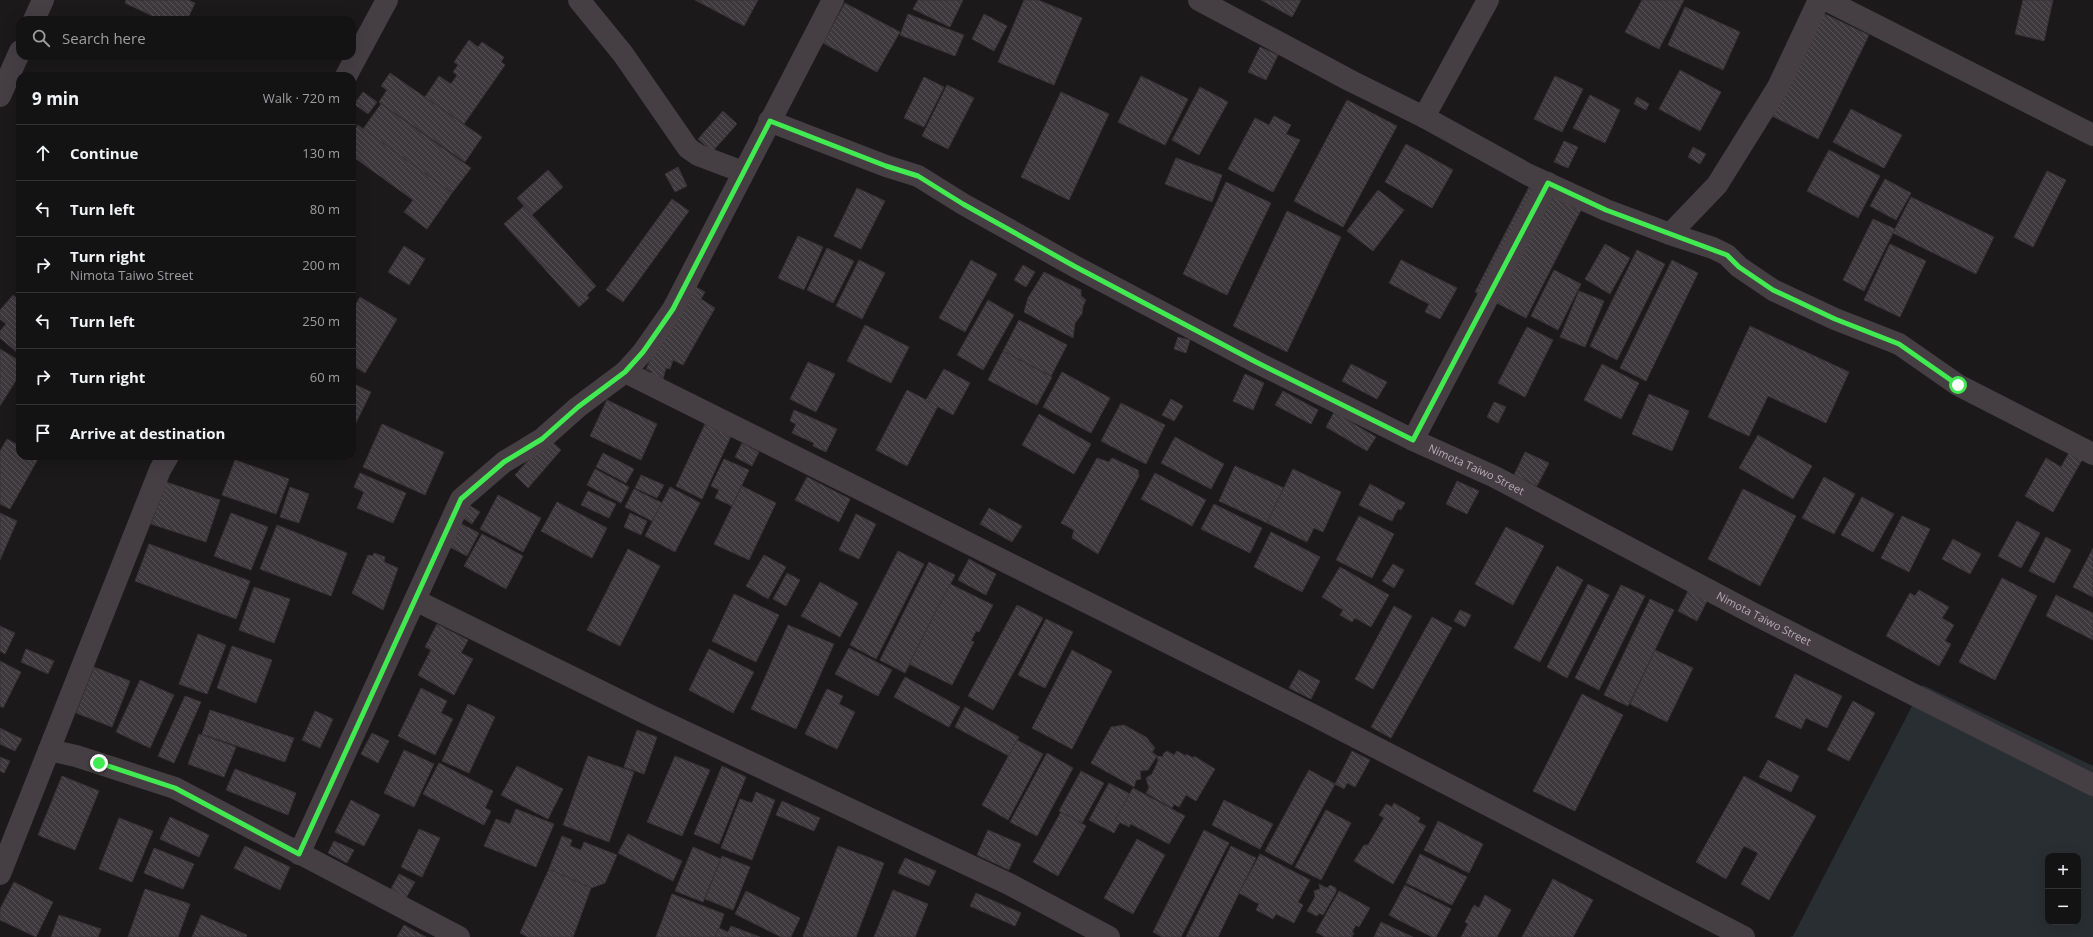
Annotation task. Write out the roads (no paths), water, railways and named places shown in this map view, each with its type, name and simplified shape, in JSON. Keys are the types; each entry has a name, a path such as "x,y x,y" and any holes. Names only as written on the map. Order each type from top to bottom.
{"street":[{"path":"36,16 43,0"},
{"path":"356,57 387,0"},
{"path":"579,0 623,54 688,148 698,155 744,172"},
{"path":"299,854 461,499 504,462 542,439 578,407 625,372 643,352 673,309 833,0"},
{"path":"1200,0 1351,81 1424,117 1548,183 1606,210 1713,248 1727,255 1739,267 1773,290 1835,319 1899,344 1958,385 2093,454"},
{"path":"1424,117 1488,0"},
{"path":"1670,234 1717,185 1778,87 1819,0"},
{"path":"1826,0 2093,135"},
{"path":"3,80 16,58"},
{"path":"348,72 355,60"},
{"name":"Nimota Taiwo Street","path":"770,121 886,166 918,176 963,204 1081,270 1256,362 1413,440 1494,477 1752,613 2093,785"},
{"path":"1413,440 1548,183"},
{"path":"625,372 1254,686 1744,937"},
{"path":"0,874 160,470 166,460"},
{"path":"415,600 646,714 1010,884 1109,937"},
{"path":"49,750 76,756 175,788 459,937"}]}
